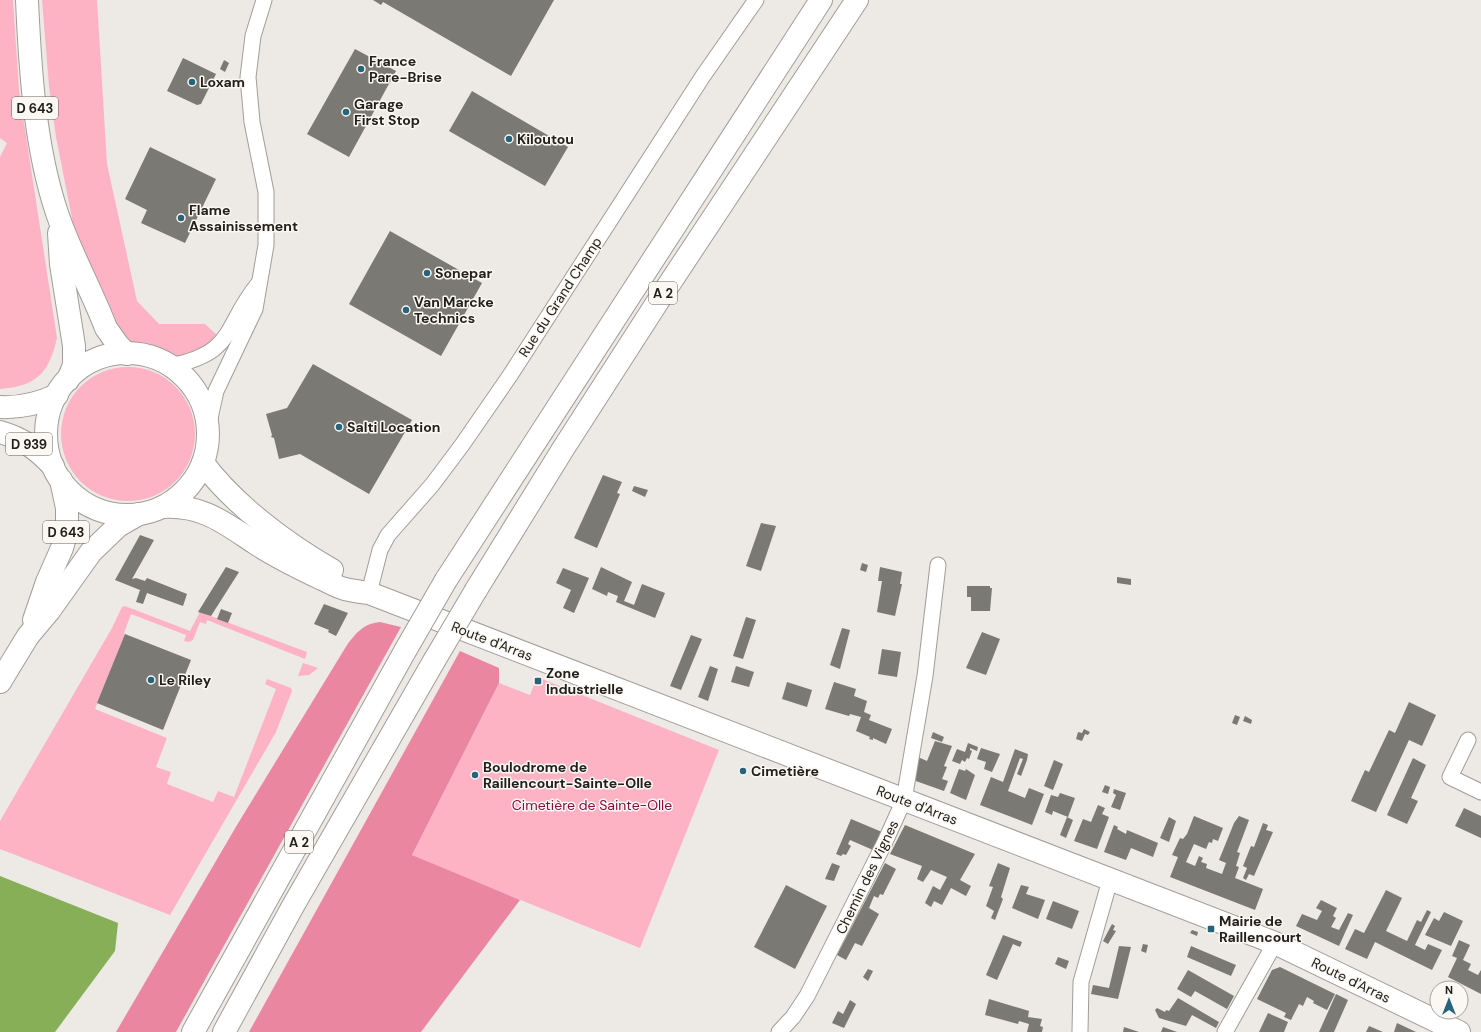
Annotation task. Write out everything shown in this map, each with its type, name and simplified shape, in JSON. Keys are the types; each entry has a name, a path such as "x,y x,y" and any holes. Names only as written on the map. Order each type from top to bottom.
{"main road":[{"name":"D 643","path":"27,0 29,51 36,116 45,165 57,213 106,328 118,345 127,354"},
{"name":"A 2","path":"193,1032 446,580 821,0"},
{"name":"A 2","path":"224,1032 293,906 476,590 660,298 857,0"},
{"name":"D 643","path":"57,213 61,264 74,346 74,364 63,387"},
{"path":"163,507 187,489 203,463 208,445 208,427 206,415 196,392 184,378 170,366 157,359 127,354 111,356 95,361 76,372 63,387 50,412 47,430 48,448 57,473 76,496 95,508 112,514 139,514 163,507 177,506 194,509 230,525 255,544 304,570 344,588 369,593"},
{"path":"0,407 16,408 38,403 63,387"},
{"name":"D 939","path":"0,432 25,442 38,450 57,473"},
{"path":"203,463 222,486 279,535 314,559 369,593"},
{"name":"D 643","path":"28,636 47,582 62,548 67,530 67,508 57,473"},
{"name":"D 643","path":"0,682 28,636 49,611 91,552 118,526 139,514"},
{"name":"Route d'Arras","path":"369,593 1275,943 1459,1032"}],"street":[{"path":"208,427 216,391 256,309 258,284 266,245 266,201 262,167 251,116 248,77 253,36 264,0"},
{"name":"Rue du Grand Champ","path":"369,593 378,556 388,535 432,486 457,452 514,368 703,76 756,0"},
{"path":"170,366 201,358 218,346 232,327 250,293 258,284"},
{"name":"Chemin des Vignes","path":"779,1032 793,1017 807,996 884,844 904,800 925,676 938,565"},
{"path":"1468,740 1450,777 1481,792"},
{"path":"1080,1032 1081,982 1110,880"},
{"path":"1225,1032 1275,943"}],"green space":[{"path":"0,0 13,0 19,90 57,338 50,360 39,376 23,385 0,389 0,157 7,143 0,138"},
{"path":"42,0 97,0 107,164 137,301 159,324 205,324 219,337 207,350 181,356 168,355 134,345 119,335 78,249 56,137 49,86"},
{"path":"135,367 148,369 160,374 176,386 188,402 193,414 195,434 193,454 188,466 176,482 160,494 148,499 121,501 108,499 96,494 80,482 68,466 63,454 61,427 63,414 68,402 80,386 96,374 108,369"},
{"path":"125,606 190,631 200,612 307,652 305,659 207,620 206,624 200,622 193,640 189,642 184,641 186,635 131,614 124,633 125,634 95,709 167,738 156,767 171,772 167,784 213,802 218,791 234,797 276,689 265,684 267,679 291,688 292,691 276,732 170,915 0,849 0,821 112,628 122,607"},
{"path":"303,663 318,668 309,675 298,676"},
{"name":"Cimetière de Sainte-Olle","path":"537,677 719,750 640,948 412,855 499,683 530,695"}],"shaded area":[{"path":"380,622 401,627 176,1032 116,1032 237,825 347,645 361,629"},
{"path":"460,651 499,668 499,683 412,855 520,900 421,1032 249,1032"},
{"path":"0,876 118,923 115,951 55,1032 0,1032"}],"building":[{"path":"373,0 554,0 511,76 383,2 381,5"},
{"name":"Garage First Stop","path":"355,49 396,71 349,157 307,134"},
{"name":"Loxam","path":"183,58 216,74 201,104 197,105 167,91"},
{"path":"224,60 229,63 225,72 220,69"},
{"name":"Kiloutou","path":"472,91 568,147 545,186 449,131"},
{"path":"150,147 216,179 185,243 141,223 147,210 125,199"},
{"path":"390,231 482,283 441,356 349,304"},
{"name":"Salti Location","path":"313,364 412,420 369,494 300,454 279,459 274,438 271,437 272,435 266,414 287,408"},
{"path":"603,475 622,482 617,493 620,494 597,548 574,538"},
{"path":"634,486 648,490 645,497 632,491"},
{"path":"761,523 776,526 761,571 746,566"},
{"path":"140,535 154,540 132,579 136,578 145,581 147,578 187,594 183,606 147,593 143,604 136,602 140,590 115,580"},
{"path":"862,563 868,565 866,572 860,570"},
{"path":"226,567 239,572 211,616 198,612"},
{"path":"601,567 632,582 624,601 634,605 642,584 665,593 655,618 616,602 618,596 608,592 607,596 592,589"},
{"path":"880,567 902,572 900,584 902,584 895,616 877,612 882,581 878,581"},
{"path":"563,568 589,578 574,613 563,608 571,590 556,583"},
{"path":"1117,577 1131,579 1131,585 1117,583"},
{"path":"967,586 990,586 990,588 992,588 990,611 971,611 971,597 967,597"},
{"path":"324,604 348,613 336,636 328,632 329,630 314,624"},
{"path":"221,609 232,613 228,623 217,619"},
{"path":"746,617 756,620 743,659 733,656"},
{"path":"842,628 850,630 840,669 830,665"},
{"path":"982,632 1000,639 986,675 966,668"},
{"name":"Le Riley","path":"125,634 191,660 163,730 97,703"},
{"path":"691,635 702,639 681,690 670,686"},
{"path":"882,649 901,652 897,677 878,674"},
{"path":"710,666 718,669 708,701 698,697"},
{"path":"736,666 754,672 749,687 731,682"},
{"path":"787,682 812,690 807,707 782,699"},
{"path":"834,682 856,689 854,696 867,701 864,712 871,715 869,720 892,729 886,744 873,738 873,740 869,739 870,737 856,731 861,717 850,714 849,716 825,709"},
{"path":"1409,702 1436,715 1422,746 1409,740 1376,812 1351,801 1365,770 1369,772 1389,730 1395,733"},
{"path":"1235,715 1240,717 1237,725 1232,723"},
{"path":"1245,716 1252,720 1251,724 1243,721"},
{"path":"1084,729 1090,732 1088,735 1085,734 1082,741 1076,739 1078,732 1082,733"},
{"path":"933,732 944,737 942,742 931,738"},
{"path":"935,741 952,746 944,766 947,767 942,779 948,781 944,791 913,780 918,757 927,761"},
{"path":"968,743 978,747 977,751 970,748 972,751 969,759 967,758 965,762 962,760 960,764 952,761 957,749 965,752"},
{"path":"981,748 1000,754 992,772 984,769 986,762 977,759"},
{"path":"1015,749 1028,754 1027,760 1021,776 1017,774 1023,759 1020,758 1008,791 1025,798 1029,788 1044,794 1032,825 980,805 991,777 1003,782"},
{"path":"1413,758 1426,765 1411,798 1418,801 1407,824 1387,815"},
{"path":"1054,760 1063,764 1053,790 1044,786"},
{"path":"959,769 965,771 966,769 975,775 966,800 950,793"},
{"path":"1105,785 1110,787 1108,794 1102,792"},
{"path":"1114,789 1126,793 1120,810 1111,807 1116,795 1113,793"},
{"path":"1060,793 1075,798 1068,817 1053,811 1052,815 1045,812 1051,795 1058,797"},
{"path":"1098,805 1105,808 1102,814 1109,817 1097,849 1074,841 1083,819 1091,822"},
{"path":"1464,808 1481,816 1481,838 1455,826"},
{"path":"1194,816 1223,828 1218,841 1213,839 1212,843 1209,842 1206,849 1194,844 1186,862 1195,866 1199,856 1203,858 1201,862 1207,864 1206,868 1222,874 1226,863 1219,860 1234,823 1239,816 1249,820 1237,852 1240,853 1236,866 1239,867 1235,878 1263,889 1255,910 1170,877 1178,857 1172,855 1180,838 1183,839 1187,834"},
{"path":"1067,817 1073,820 1066,838 1060,835"},
{"path":"1169,817 1176,821 1169,842 1160,838"},
{"path":"851,819 882,832 873,850 850,840 848,844 851,846 846,855 843,854 841,856 836,854"},
{"path":"1263,823 1268,825 1266,830 1273,832 1254,876 1249,874 1246,880 1243,878 1247,868 1243,866 1251,846 1254,847"},
{"path":"905,825 975,854 960,880 971,886 966,896 951,888 942,905 934,901 931,907 925,903 933,886 940,890 947,877 931,870 923,882 917,879 922,866 890,854"},
{"path":"1114,825 1118,827 1117,829 1126,834 1127,830 1158,843 1153,857 1131,848 1126,860 1104,852"},
{"path":"832,863 840,866 834,881 825,879"},
{"path":"885,863 896,869 883,895 880,894 878,898 874,896 869,908 879,914 862,946 855,943 846,960 837,955"},
{"path":"998,863 1010,868 1001,897 1003,899 995,920 991,918 994,911 986,906 993,887 989,886"},
{"path":"786,885 827,906 795,969 754,947"},
{"path":"1021,885 1029,887 1026,894 1045,900 1038,919 1012,908"},
{"path":"1386,890 1402,898 1386,931 1407,941 1417,920 1421,922 1427,910 1431,912 1415,945 1425,950 1428,944 1442,950 1432,970 1375,942 1367,959 1345,949 1355,929 1364,933"},
{"path":"1321,900 1337,908 1333,916 1336,918 1331,927 1339,930 1348,913 1353,915 1339,946 1296,926 1302,914 1317,920 1322,911 1316,908"},
{"path":"1053,901 1079,911 1072,929 1046,919"},
{"path":"1444,912 1463,921 1451,946 1425,935 1434,918 1439,921"},
{"path":"1112,924 1115,926 1113,930 1116,931 1108,944 1103,941"},
{"path":"1192,930 1198,932 1197,936 1190,933"},
{"path":"1003,935 1022,942 1020,947 1013,944 997,980 986,975"},
{"path":"1459,940 1470,945 1463,960 1471,964 1468,970 1478,975 1481,970 1481,994 1469,988 1469,980 1454,980 1448,977 1457,958 1452,956"},
{"path":"1143,944 1148,945 1146,953 1141,951"},
{"path":"1119,946 1131,947 1118,999 1091,994 1093,985 1109,988"},
{"path":"1191,946 1236,965 1231,976 1187,957"},
{"path":"1058,957 1069,961 1066,969 1055,964"},
{"path":"1280,967 1335,994 1327,1010 1313,1003 1314,1001 1307,997 1303,1006 1299,1004 1291,1020 1284,1017 1286,1013 1257,999 1272,970"},
{"path":"868,969 873,971 868,981 863,977"},
{"path":"1188,970 1234,996 1227,1009 1195,991 1191,997 1177,989"},
{"path":"1336,994 1348,1000 1334,1032 1319,1032"},
{"path":"1178,998 1219,1022 1216,1028 1192,1015 1186,1026 1159,1018 1155,1010 1157,1008 1165,1012 1166,1010 1169,1011"},
{"path":"989,999 1029,1011 1028,1017 1042,1019 1040,1026 1043,1027 1042,1032 1027,1032 1029,1024 1019,1021 1018,1024 985,1015"},
{"path":"850,1000 856,1004 844,1028 832,1023 838,1011 843,1014"},
{"path":"1268,1013 1288,1022 1284,1032 1259,1032"},
{"path":"1397,1023 1416,1032 1394,1032"},
{"path":"1369,1026 1383,1032 1366,1032"},
{"path":"1124,1027 1139,1032 1123,1032"},
{"path":"1163,1027 1177,1032 1161,1032"}],"place":[{"name":"France Pare-Brise","path":"361,69"},
{"name":"Loxam","path":"192,82"},
{"name":"Garage First Stop","path":"346,112"},
{"name":"Kiloutou","path":"509,139"},
{"name":"Flame Assainissement","path":"181,218"},
{"name":"Sonepar","path":"427,273"},
{"name":"Van Marcke Technics","path":"406,310"},
{"name":"Salti Location","path":"339,427"},
{"name":"Le Riley","path":"151,680"},
{"name":"Zone Industrielle","path":"538,681"},
{"name":"Cimetière","path":"743,771"},
{"name":"Boulodrome de Raillencourt-Sainte-Olle","path":"475,775"},
{"name":"Mairie de Raillencourt","path":"1211,929"}]}
